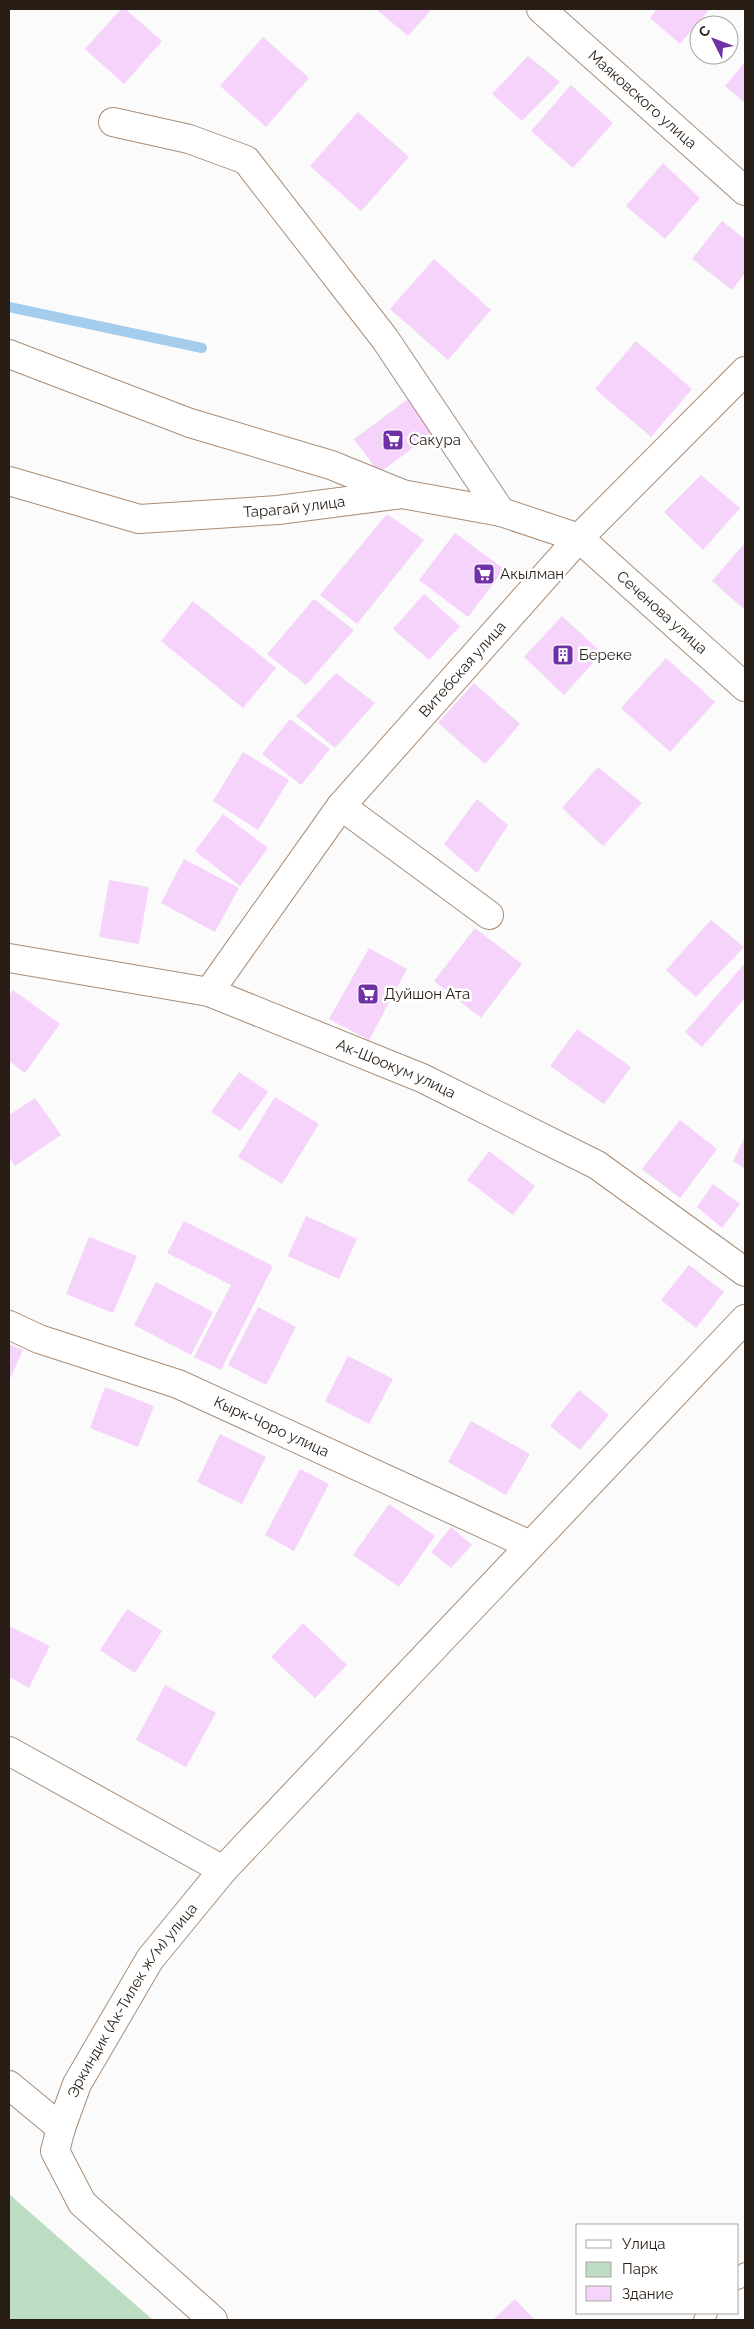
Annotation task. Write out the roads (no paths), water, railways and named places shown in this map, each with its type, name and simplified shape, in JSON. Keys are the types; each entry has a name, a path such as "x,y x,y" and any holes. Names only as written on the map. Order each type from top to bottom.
{"street":[{"name":"Маяковского улица","path":"541,9 745,191"},
{"path":"113,122 189,139 246,160 385,339 501,512"},
{"path":"9,354 190,423 331,465 402,494"},
{"name":"Витебская улица","path":"209,992 342,806 579,538 745,371"},
{"name":"Тарагай улица","path":"9,481 139,519 278,510 402,494 501,512 579,538"},
{"name":"Сеченова улица","path":"579,538 745,687"},
{"path":"342,806 489,915"},
{"name":"Ак-Шоокум улица","path":"9,958 209,992 422,1078 597,1165 745,1272"},
{"name":"Эркиндик (Ак-Тилек ж/м) улица","path":"212,2320 82,2203 55,2151 77,2084 150,1960 223,1870 745,1319"},
{"name":"Кырк-Чоро улица","path":"9,1325 40,1339 178,1384 530,1545"},
{"path":"9,1751 223,1870"},
{"path":"9,2085 61,2128"}],"waterway":[{"path":"9,307 202,348"}],"place":[{"name":"Сакура","path":"393,440"},
{"name":"Акылман","path":"484,574"},
{"name":"Береке","path":"563,655"},
{"name":"Дуйшон Ата","path":"368,994"}]}
